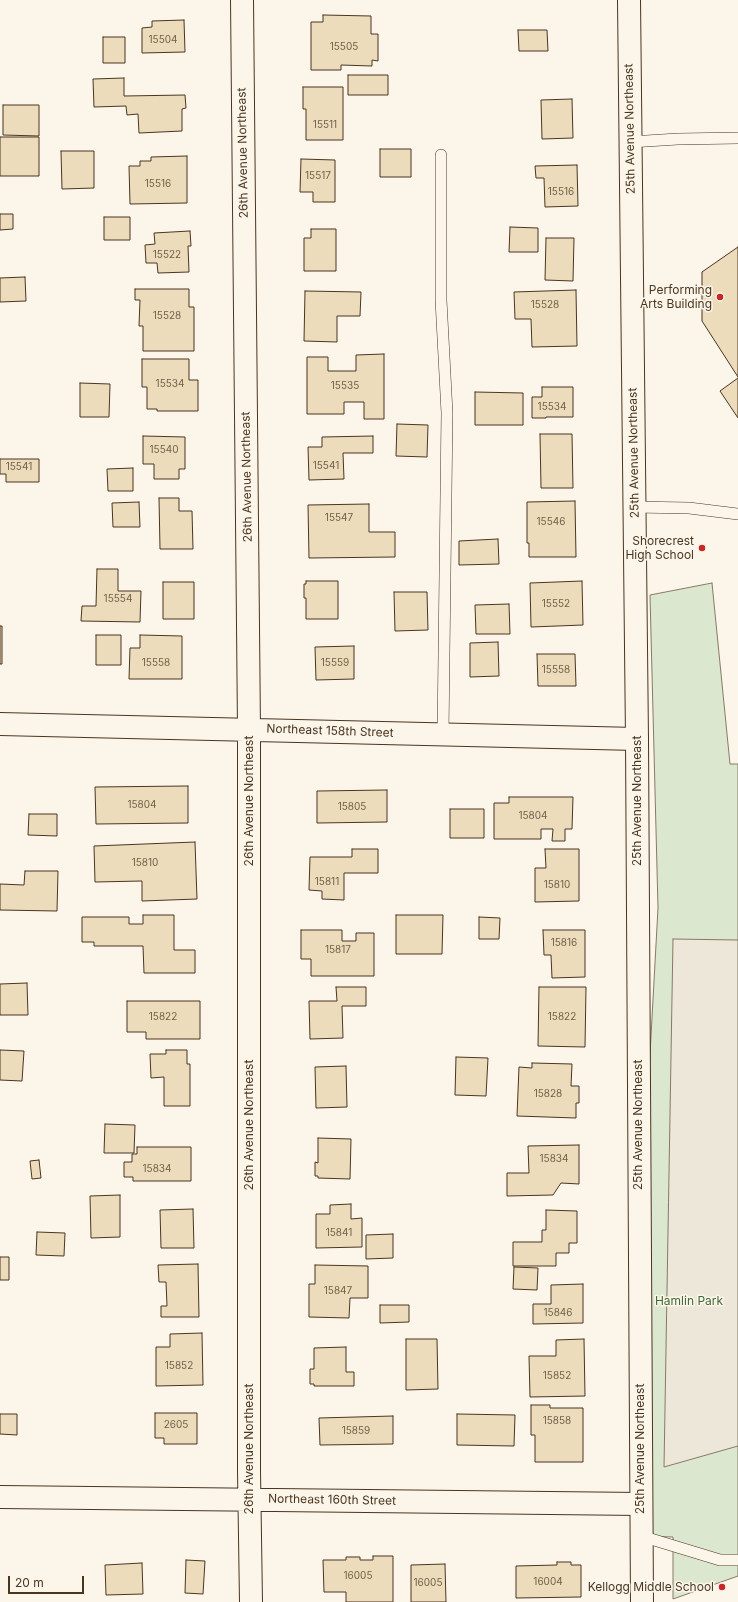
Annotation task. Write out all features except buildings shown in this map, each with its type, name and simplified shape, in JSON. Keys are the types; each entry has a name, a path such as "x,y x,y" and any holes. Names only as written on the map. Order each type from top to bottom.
{"street":[{"name":"26th Avenue Northeast","path":"242,0 249,729 249,1499 251,1602"},
{"name":"25th Avenue Northeast","path":"629,0 637,740 642,1602"},
{"name":"Northeast 158th Street","path":"0,724 249,729 637,740"},
{"name":"Northeast 160th Street","path":"0,1497 641,1504"}],"lane":[{"path":"630,142 678,139 738,138"},
{"path":"441,155 441,300 447,413 443,734"},
{"path":"634,507 689,508 738,514"},
{"path":"641,1536 720,1560 738,1560"}],"green space":[{"name":"Hamlin Park","path":"712,583 730,764 738,764 738,1576 673,1599 673,1537 641,1536 639,1256 658,908 650,595"}],"shaded area":[{"path":"673,939 738,940 738,1446 664,1467"}],"place":[{"name":"Performing Arts Building","path":"720,297"},
{"name":"Shorecrest High School","path":"702,548"},
{"name":"Kellogg Middle School","path":"722,1587"}]}
